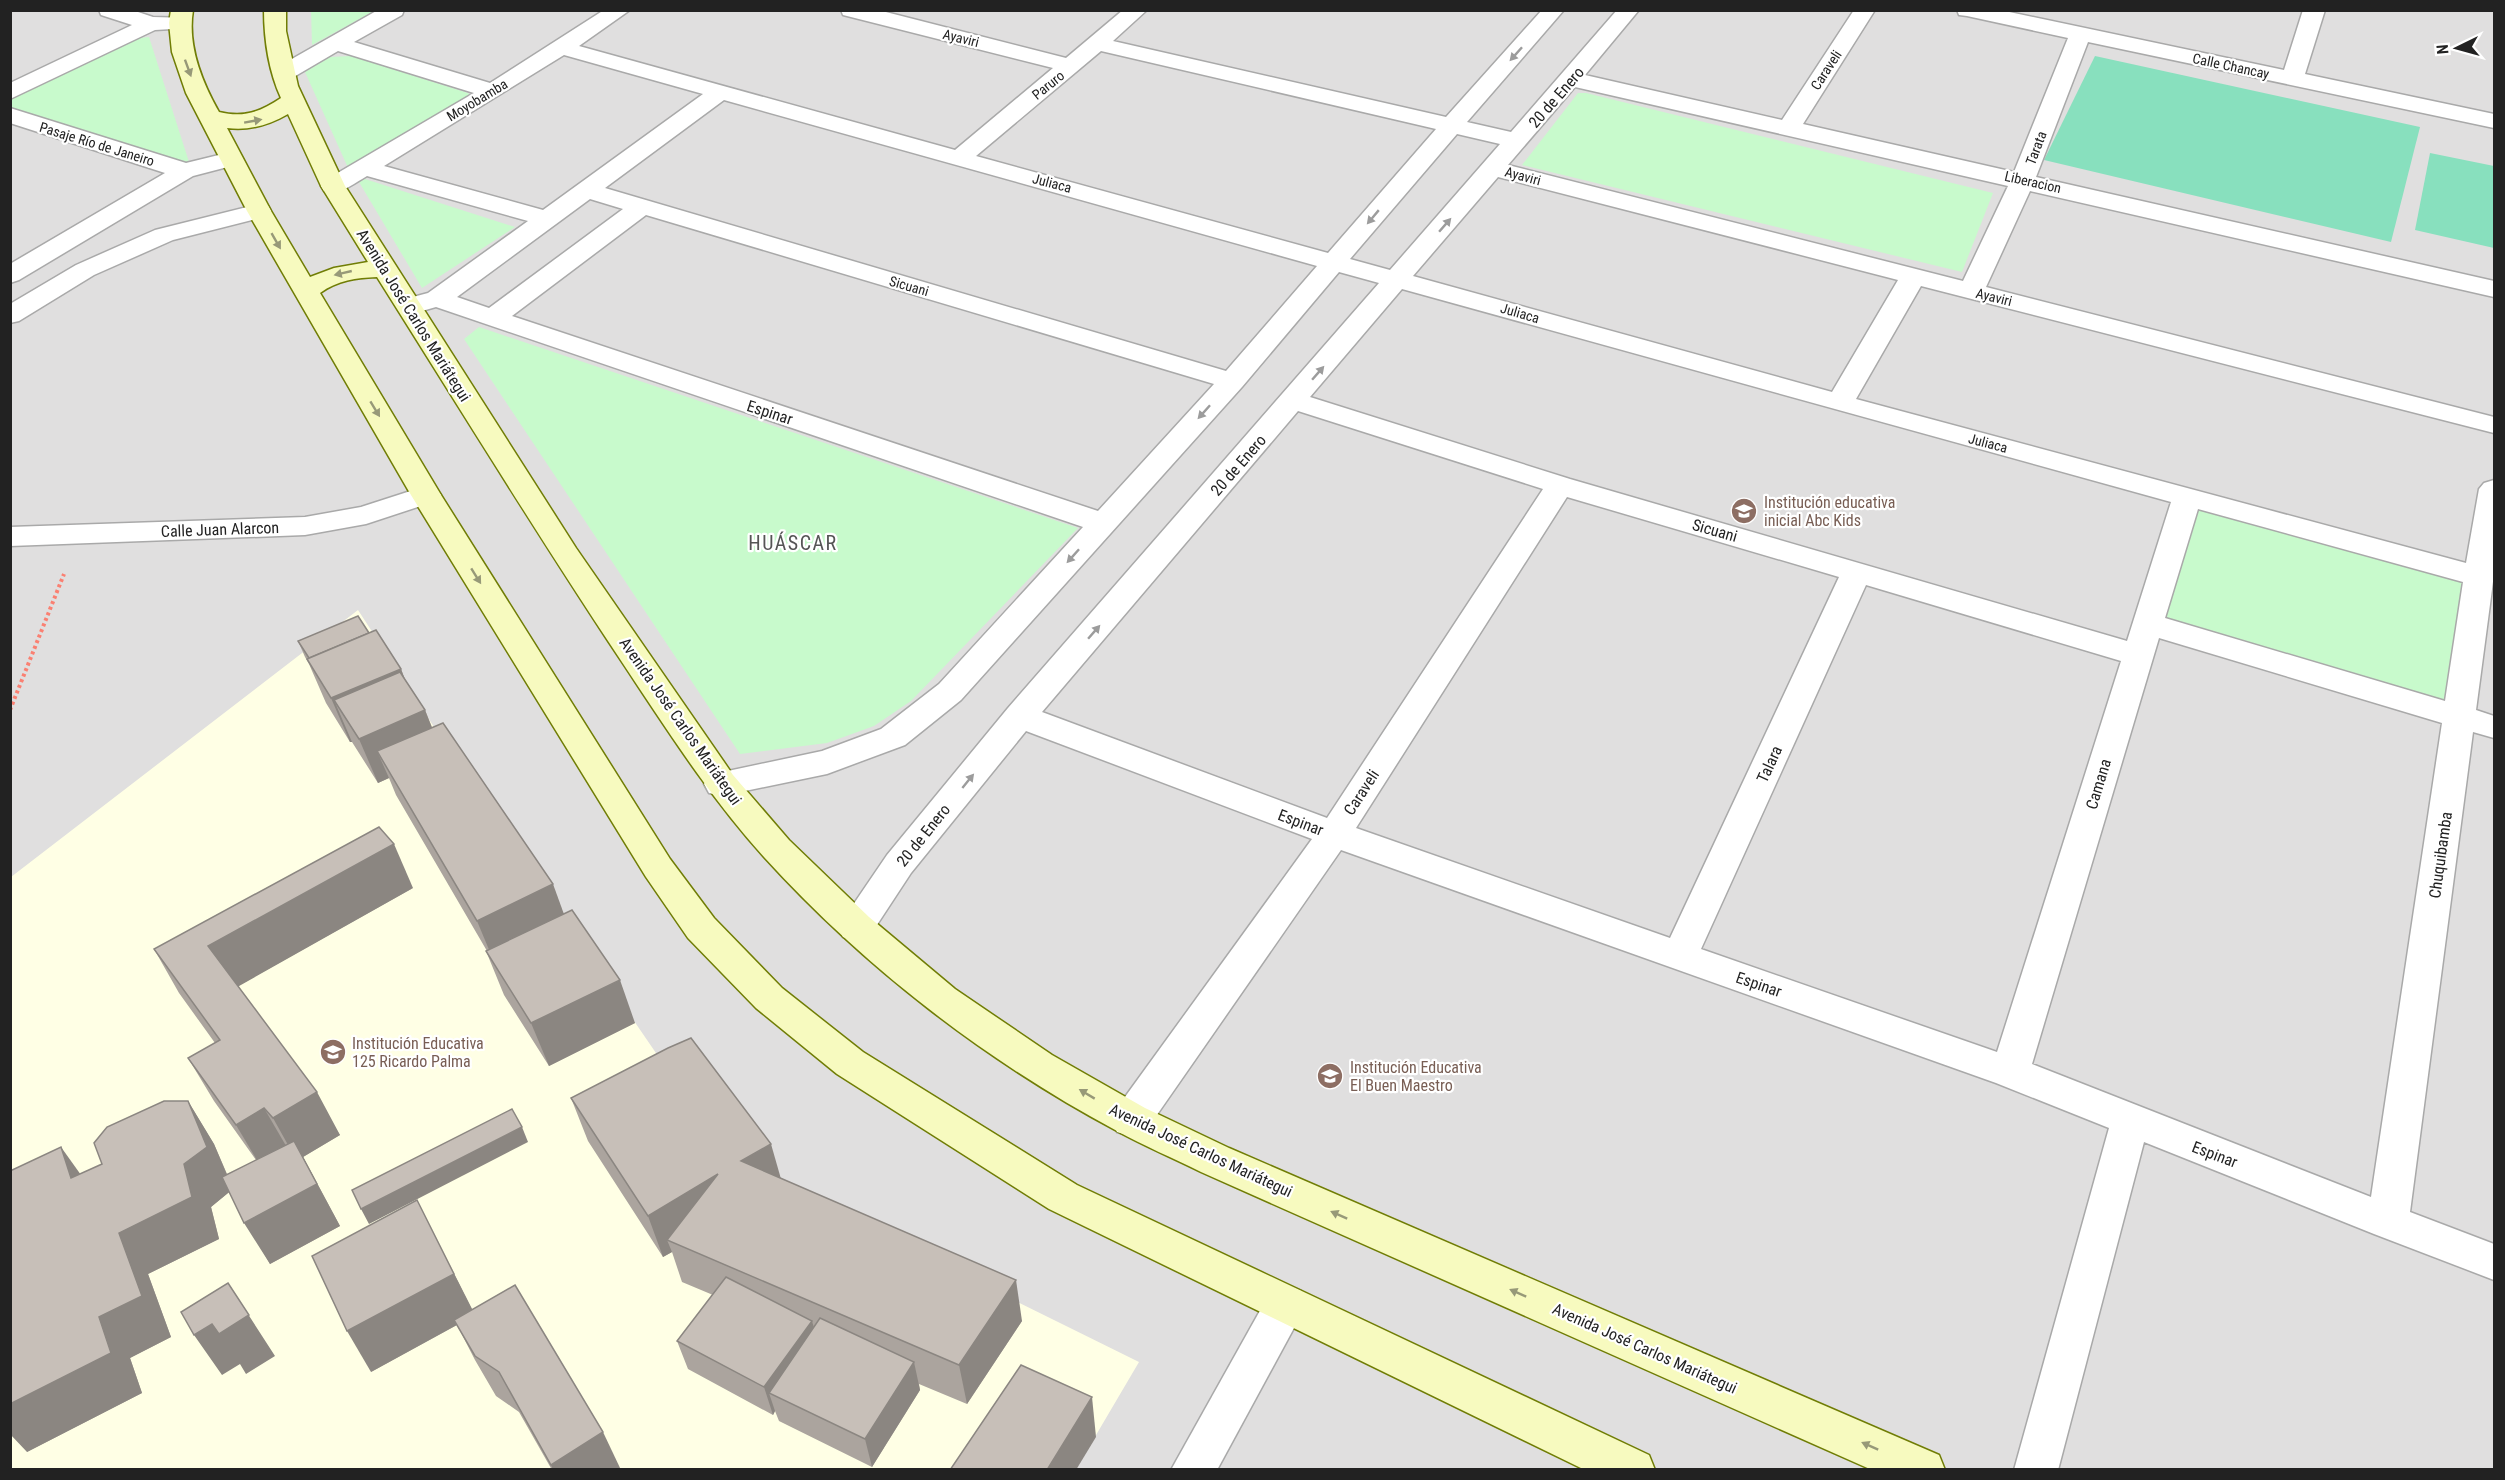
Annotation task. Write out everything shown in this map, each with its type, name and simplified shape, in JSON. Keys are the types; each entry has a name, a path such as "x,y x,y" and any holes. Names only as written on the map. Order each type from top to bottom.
{"main road":[{"name":"Avenida José Carlos Mariátegui","path":"275,10 275,31 288,87 333,186 384,269 423,303 565,554 721,784 777,849 856,927 952,1005 1039,1066 1131,1120 1215,1160 1923,1470"},
{"path":"171,19 197,93 231,159 306,292 426,495 658,868 701,928 769,998 850,1063 1063,1197 1633,1470"},
{"path":"210,117 226,122 252,123 272,116 288,87"},
{"path":"306,292 318,282 338,273 384,269"}],"street":[{"path":"109,10 171,19"},
{"path":"288,87 336,44 394,10"},
{"name":"Moyobamba","path":"333,186 493,92 620,10"},
{"name":"Ayaviri","path":"851,10 1070,66"},
{"name":"Paruro","path":"958,158 1137,10"},
{"path":"721,784 827,762 893,737 950,692 1232,381 1554,10"},
{"name":"20 de Enero","path":"856,927 899,864 1020,716 1572,79 1629,10"},
{"name":"Caraveli","path":"1788,129 1865,10"},
{"name":"Calle Chancay","path":"1967,10 2494,121"},
{"path":"2293,78 2314,10"},
{"path":"10,92 171,19"},
{"name":"Tarata","path":"1971,291 2023,180 2080,34"},
{"path":"336,44 493,92"},
{"name":"Ayaviri","path":"1097,44 1518,141"},
{"name":"Juliaca","path":"562,48 1840,403 2479,576"},
{"name":"Liberacion","path":"1572,79 2494,289"},
{"path":"423,303 547,219 721,92"},
{"name":"Pasaje Río de Janeiro","path":"17,124 184,171"},
{"path":"10,275 184,171 231,159"},
{"path":"365,168 547,219"},
{"name":"Ayaviri","path":"1494,169 2494,425"},
{"name":"Sicuani","path":"587,190 1232,381"},
{"path":"491,319 641,207"},
{"path":"10,315 85,270 164,235 259,211"},
{"path":"1840,403 1913,277"},
{"name":"Espinar","path":"423,303 491,319 1103,523"},
{"name":"Sicuani","path":"1294,401 1560,485 1857,572 2459,716 2494,727"},
{"name":"Caraveli","path":"1131,1120 1334,834 1560,485"},
{"name":"Chuquibamba","path":"2388,1222 2479,576 2494,489"},
{"name":"Calle Juan Alarcon","path":"10,537 305,526 366,515 426,495"},
{"name":"Camana","path":"2010,1072 2187,497"},
{"name":"Talara","path":"1680,956 1857,572"},
{"name":"Espinar","path":"1020,716 1334,834 2010,1072 2494,1262"},
{"path":"2036,1470 2130,1121"},
{"path":"1193,1470 1286,1304"}],"path":[{"path":"10,710 80,534"}],"shaded area":[{"path":"11,11 2494,11 2494,1469 11,1469"},
{"name":"Institución Educativa 125 Ricardo Palma","path":"358,610 460,767 682,1091 783,1186 1139,1362 1076,1469 11,1470 11,877"}],"green space":[{"path":"311,10 374,10 374,11 312,45"},
{"path":"149,37 189,162 181,165 11,108 12,99 139,38"},
{"path":"351,56 470,95 349,170 305,72 330,57"},
{"path":"2095,56 2420,127 2391,242 2044,160"},
{"path":"1578,93 1586,93 1993,193 1962,272 1522,165"},
{"path":"2430,153 2494,166 2494,248 2415,230"},
{"path":"365,179 515,227 422,288 359,182"},
{"path":"479,327 1078,528 911,701 874,726 827,743 740,754 464,339"},
{"path":"2199,507 2471,583 2446,703 2164,618"}],"building":[{"path":"358,616 369,633 309,658 298,641"},
{"path":"376,630 401,669 331,698 307,659"},
{"path":"400,672 425,710 359,739 334,700"},
{"path":"443,723 553,884 477,921 377,751"},
{"path":"379,827 394,844 208,946 317,1092 273,1118 264,1108 236,1125 188,1058 220,1040 154,949"},
{"path":"572,910 620,980 531,1023 486,951"},
{"path":"691,1038 771,1144 741,1161 1016,1280 959,1365 667,1240 718,1174 648,1216 571,1098"},
{"path":"164,1101 188,1101 207,1147 184,1164 192,1197 119,1233 142,1296 99,1317 111,1353 10,1404 10,1171 61,1147 71,1178 102,1164 94,1143 107,1127"},
{"path":"512,1109 522,1127 361,1209 352,1190"},
{"path":"294,1141 317,1184 244,1223 222,1177"},
{"path":"417,1200 454,1274 347,1331 312,1256"},
{"path":"726,1277 812,1321 764,1387 677,1341"},
{"path":"228,1283 249,1315 219,1334 212,1324 194,1335 181,1312"},
{"path":"515,1285 603,1432 551,1465 499,1372 475,1356 454,1320"},
{"path":"820,1318 914,1362 865,1439 769,1393"},
{"path":"1021,1365 1092,1397 1047,1470 950,1470"}],"place":[{"name":"Institución educativa inicial Abc Kids","path":"1744,511"},
{"name":"Institución Educativa 125 Ricardo Palma","path":"333,1052"},
{"name":"Institución Educativa El Buen Maestro","path":"1330,1076"}],"district":[{"name":"HUÁSCAR","path":"793,543"}]}
